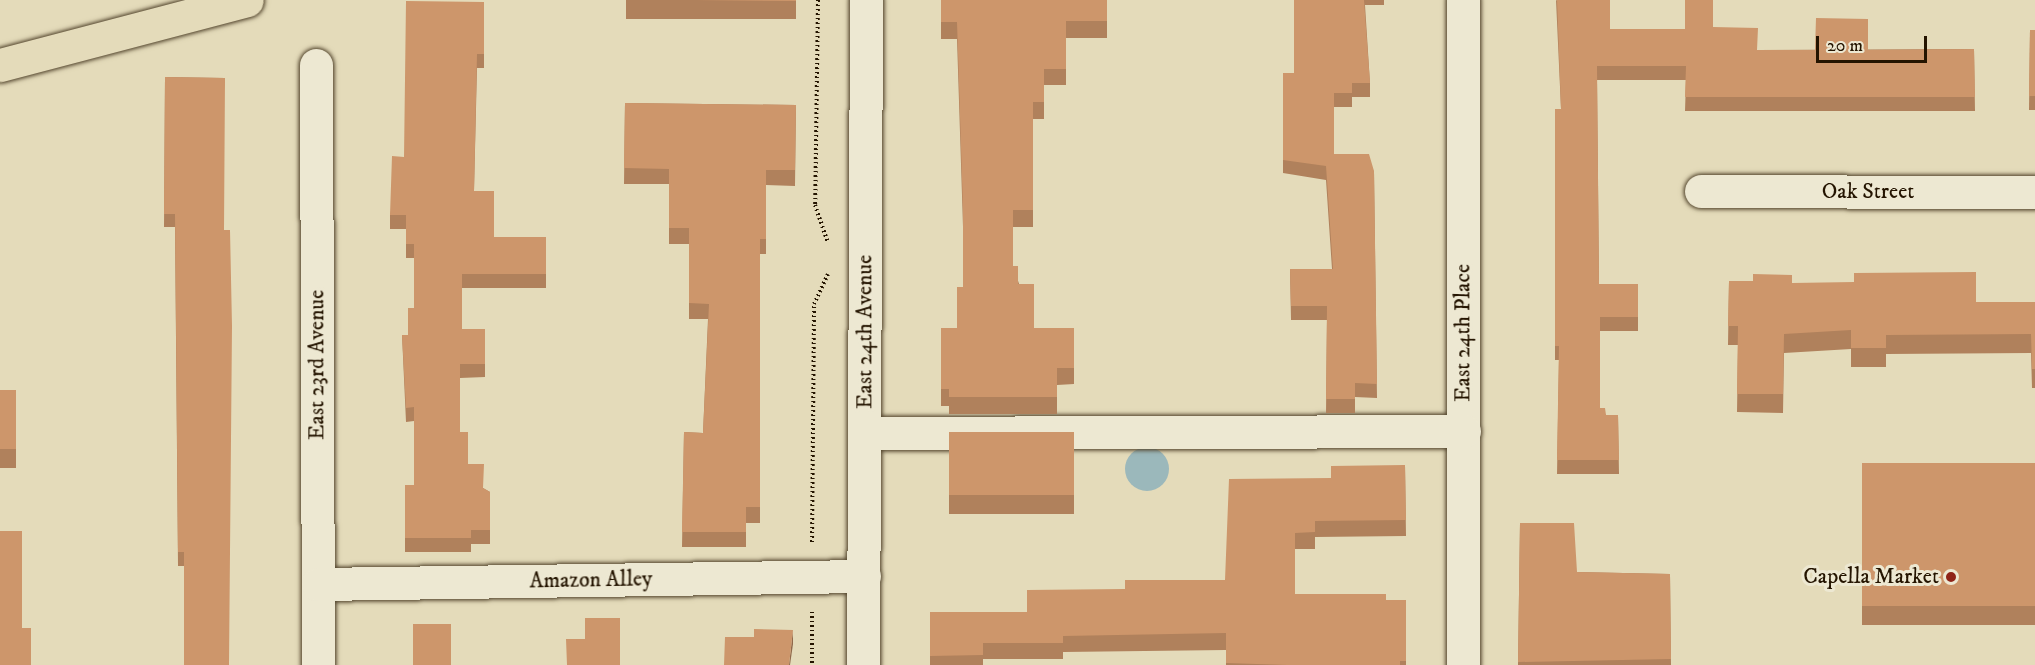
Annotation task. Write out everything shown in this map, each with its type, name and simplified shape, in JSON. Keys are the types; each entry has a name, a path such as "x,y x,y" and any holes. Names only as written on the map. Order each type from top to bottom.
{"main road":[{"path":"0,66 247,0"}],"street":[{"name":"East 24th Avenue","path":"863,665 866,0"},
{"name":"East 24th Place","path":"1462,0 1463,665"},
{"name":"East 23rd Avenue","path":"316,65 318,665"},
{"name":"Oak Street","path":"1701,191 2035,192"},
{"path":"865,433 1464,430"},
{"name":"Amazon Alley","path":"318,584 864,576"}],"path":[{"path":"818,0 816,205 830,254"},
{"path":"812,665 814,303 830,267"}],"water":[{"path":"1147,447 1163,453 1169,469 1163,485 1147,491 1131,485 1125,469 1131,453"}],"building":[{"path":"695,0 796,0 796,1"},
{"path":"941,0 1107,0 1107,21 1066,21 1066,69 1044,69 1044,102 1033,102 1033,210 1013,210 1013,266 1018,266 1018,284 1034,284 1034,328 1074,328 1074,368 1057,368 1057,397 949,397 949,389 941,389 941,328 957,328 957,287 963,287 963,210 957,22 941,22"},
{"path":"1294,0 1364,0 1370,83 1352,83 1352,93 1334,93 1334,154 1369,154 1374,171 1377,384 1355,383 1355,399 1326,399 1327,306 1291,306 1290,269 1333,269 1326,166 1283,160 1283,73 1294,73"},
{"path":"1557,0 1610,0 1610,29 1685,29 1685,0 1713,0 1713,27 1758,28 1757,50 1815,50 1816,18 1868,19 1868,50 1974,49 1975,97 1685,97 1686,66 1597,66 1599,284 1638,284 1638,317 1600,317 1600,408 1605,408 1606,415 1618,415 1619,460 1557,460 1559,346 1555,346 1555,109 1561,109"},
{"path":"406,1 484,2 484,54 477,54 474,191 494,191 494,237 546,237 546,274 462,274 462,329 485,329 485,364 460,364 460,432 468,432 468,464 484,464 483,488 490,492 490,530 471,530 471,538 405,538 405,485 414,485 414,407 406,408 402,335 408,335 408,308 414,308 414,244 406,244 406,215 390,215 392,156 404,157"},
{"path":"2030,30 2035,30 2035,96 2029,96"},
{"path":"165,77 225,78 224,230 230,230 232,326 229,665 184,665 184,552 178,552 175,214 164,214"},
{"path":"625,103 796,105 795,170 766,170 766,239 760,239 760,507 746,507 746,532 682,532 684,432 703,433 709,304 689,303 689,228 669,228 669,169 624,168"},
{"path":"1976,272 1976,302 2035,302 2035,369 2032,369 2031,334 1886,335 1886,348 1851,348 1851,330 1784,334 1783,394 1737,394 1738,326 1728,326 1729,281 1753,281 1753,274 1792,275 1792,283 1854,282 1854,273"},
{"path":"0,390 16,390 16,449 0,449"},
{"path":"949,432 1074,432 1074,495 949,495"},
{"name":"Capella Market","path":"1862,463 2035,463 2035,606 1862,606"},
{"path":"1405,465 1406,520 1315,521 1315,532 1295,533 1295,594 1386,594 1386,600 1406,600 1406,661 1400,661 1400,665 1226,663 1226,633 1063,636 1063,643 983,643 983,655 930,656 930,612 1027,612 1027,590 1125,589 1125,580 1225,580 1229,479 1331,478 1331,466"},
{"path":"1520,523 1574,523 1577,572 1670,574 1671,659 1518,662"},
{"path":"0,531 22,531 22,628 31,628 31,665 0,665"},
{"path":"585,618 620,618 620,665 567,665 566,639 585,639"},
{"path":"413,624 451,624 451,665 413,665"},
{"path":"754,629 793,630 789,665 724,665 725,637 754,637"}],"place":[{"name":"Capella Market","path":"1951,577"}]}
